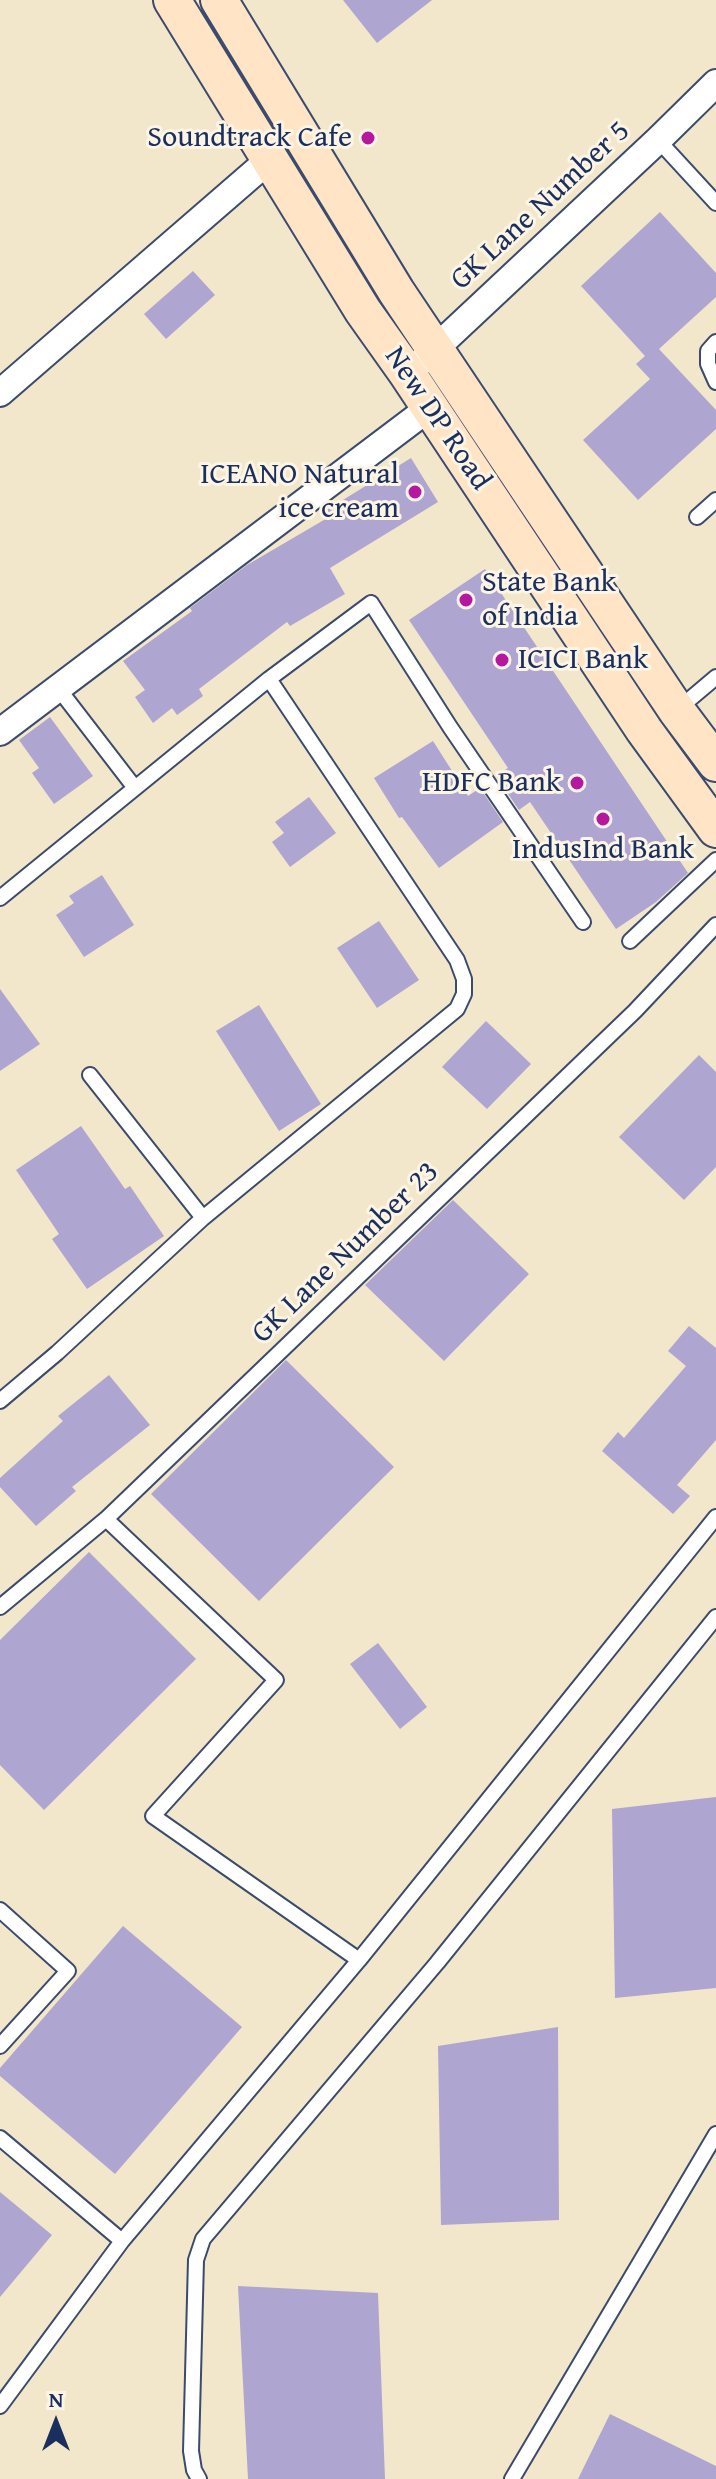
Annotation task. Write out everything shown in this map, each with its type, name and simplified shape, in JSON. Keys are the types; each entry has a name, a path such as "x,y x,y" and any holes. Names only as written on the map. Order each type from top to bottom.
{"main road":[{"name":"New DP Road","path":"172,0 363,311 644,730 716,829"},
{"name":"New DP Road","path":"219,0 396,291 677,711 716,763"}],"street":[{"name":"GK Lane Number 5","path":"407,373 436,350 716,83"},
{"path":"0,393 270,159"},
{"path":"0,732 429,408"}],"lane":[{"path":"658,140 716,203"},
{"path":"716,342 708,351 708,364 716,382"},
{"path":"697,517 716,500"},
{"path":"0,898 269,679 371,603 450,727 583,922"},
{"path":"677,711 716,677"},
{"path":"0,1401 57,1353 203,1218 457,1009 464,994 464,979 457,960 269,679"},
{"path":"58,688 135,788"},
{"path":"630,941 716,860"},
{"name":"GK Lane Number 23","path":"0,1607 106,1519 635,1011 716,925"},
{"path":"90,1075 203,1218"},
{"path":"0,2406 122,2241 359,1960 716,1517"},
{"path":"106,1519 276,1680 153,1816 359,1960"},
{"path":"199,2479 191,2451 196,2260 203,2239 437,1963 716,1617"},
{"path":"0,1910 68,1971 0,2046"},
{"path":"512,2479 716,2134"},
{"path":"0,2138 122,2241"}],"building":[{"path":"343,0 432,0 377,43"},
{"path":"660,212 716,273 716,297 659,349 716,410 716,429 638,500 583,440 650,379 636,364 645,356 581,286"},
{"path":"193,271 215,295 166,339 144,314"},
{"path":"411,458 438,502 330,568 345,594 290,626 287,622 199,689 203,696 177,715 172,708 153,723 135,697 145,690 123,661 192,611 190,608 247,565 329,517 325,511"},
{"path":"485,569 688,873 656,902 616,929 530,802 519,810 496,776 508,768 409,620"},
{"path":"50,717 93,776 54,804 32,773 39,768 19,740"},
{"path":"433,741 468,796 480,788 503,822 439,868 402,817 399,818 374,778"},
{"path":"309,797 336,833 290,867 272,842 284,833 275,822"},
{"path":"102,875 134,925 84,957 56,915 74,903 69,896"},
{"path":"379,921 419,980 377,1008 337,948"},
{"path":"0,989 40,1044 0,1071"},
{"path":"259,1005 321,1104 279,1131 216,1031"},
{"path":"486,1021 531,1064 487,1109 442,1067"},
{"path":"699,1055 716,1072 716,1167 684,1200 619,1137"},
{"path":"81,1126 125,1189 130,1186 164,1236 87,1289 52,1239 59,1234 16,1170"},
{"path":"453,1200 529,1274 444,1361 365,1285"},
{"path":"689,1326 716,1348 716,1440 677,1485 690,1496 673,1514 602,1451 618,1432 624,1438 686,1366 668,1351"},
{"path":"286,1360 394,1467 259,1601 151,1494"},
{"path":"109,1375 150,1425 72,1487 76,1491 36,1526 0,1487 0,1478 63,1421 58,1416"},
{"path":"89,1552 196,1659 44,1810 0,1765 0,1640"},
{"path":"378,1643 427,1707 400,1729 350,1664"},
{"path":"716,1797 716,1988 615,1998 612,1809"},
{"path":"123,1926 242,2027 115,2174 0,2076 0,2068"},
{"path":"558,2027 559,2220 441,2225 438,2046"},
{"path":"0,2192 52,2235 0,2297"},
{"path":"238,2286 378,2293 385,2479 248,2479"},
{"path":"610,2414 716,2466 716,2479 578,2479"}],"place":[{"name":"Soundtrack Cafe","path":"368,138"},
{"name":"ICEANO Natural ice cream","path":"415,492"},
{"name":"State Bank of India","path":"466,600"},
{"name":"ICICI Bank","path":"502,660"},
{"name":"HDFC Bank","path":"577,783"},
{"name":"IndusInd Bank","path":"603,819"}]}
